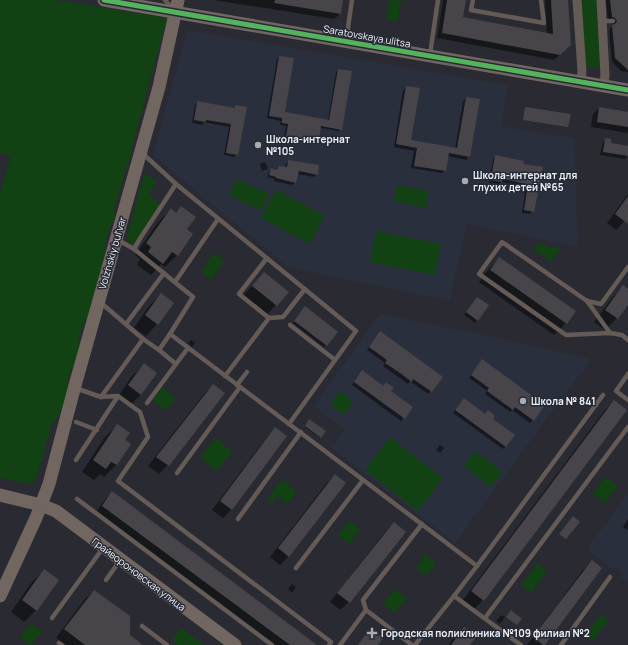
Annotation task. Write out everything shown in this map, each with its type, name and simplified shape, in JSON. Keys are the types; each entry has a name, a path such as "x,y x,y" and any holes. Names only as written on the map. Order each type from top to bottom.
{"main road":[{"name":"Saratovskaya ulitsa","path":"104,0 154,6 177,6 346,42 628,90"},
{"name":"Volzhskiy bul'var","path":"0,595 49,484 74,388 159,87 177,6"},
{"name":"Грайвороновская улица","path":"0,495 41,505 56,511 235,645"}],"street":[{"path":"577,0 582,71 581,82"},
{"path":"601,0 605,75 604,86"}],"lane":[{"path":"165,0 177,6"},
{"path":"346,42 352,0"},
{"path":"430,56 438,0"},
{"path":"473,0 471,10 544,23 541,0"},
{"path":"602,21 613,21"},
{"path":"141,151 176,184 356,331 289,424"},
{"path":"134,249 176,184"},
{"path":"175,282 218,219"},
{"path":"116,238 134,249 193,297 159,350"},
{"path":"610,333 586,301 502,242 479,274 566,336 610,333 622,335 628,340"},
{"path":"267,258 239,294 269,318 283,317 305,289"},
{"path":"586,301 601,304 628,267"},
{"path":"126,324 164,273"},
{"path":"99,300 143,339 176,364"},
{"path":"225,376 269,318"},
{"path":"290,325 335,360"},
{"path":"170,334 477,566"},
{"path":"101,397 143,339"},
{"path":"147,403 188,348"},
{"path":"177,473 239,386 247,372"},
{"path":"628,374 616,391 628,400"},
{"path":"74,388 101,397 118,396 140,412 148,436 118,481 331,642 329,645"},
{"path":"415,645 477,566 603,395"},
{"path":"76,460 118,396"},
{"path":"76,422 96,430"},
{"path":"485,618 628,427"},
{"path":"238,519 301,432"},
{"path":"296,568 363,480"},
{"path":"77,499 272,645"},
{"path":"412,645 366,610 363,600 422,524"},
{"path":"52,618 104,547"},
{"path":"106,580 116,566 117,558"},
{"path":"561,645 610,577"},
{"path":"454,596 521,645"},
{"path":"340,645 366,610"},
{"path":"142,626 167,645"}],"shaded area":[{"path":"187,30 508,85 501,126 574,138 578,247 467,224 450,301 288,267 153,155"},
{"path":"380,314 494,337 591,359 455,543 331,447 345,429 314,406"},
{"path":"628,494 628,581 621,577 621,571 616,568 611,568 587,549"}],"green space":[{"path":"0,0 56,0 167,18 131,151 132,155 127,165 114,210 116,217 112,222 106,239 103,264 90,313 88,320 83,323 78,342 82,347 74,366 71,369 67,384 68,399 63,411 60,411 60,414 52,424 36,479 32,484 0,478 0,193 11,156 0,153"},
{"path":"389,0 401,0 398,21 386,19"},
{"path":"581,0 597,0 601,68 585,66"},
{"path":"144,174 157,181 149,194 161,206 136,246 126,240"},
{"path":"237,179 269,194 261,211 229,195"},
{"path":"397,185 429,191 426,208 394,201"},
{"path":"276,190 325,216 310,244 261,218"},
{"path":"376,231 441,244 435,275 370,262"},
{"path":"538,244 561,249 551,261 534,250"},
{"path":"213,253 224,260 211,280 201,272"},
{"path":"163,387 175,398 166,411 153,400"},
{"path":"340,391 354,402 344,415 330,405"},
{"path":"390,437 443,478 418,511 365,470"},
{"path":"215,438 232,451 217,471 200,458"},
{"path":"475,451 503,472 491,487 464,466"},
{"path":"605,477 618,486 605,503 593,494"},
{"path":"282,480 297,491 287,504 277,496 272,503 267,500"},
{"path":"349,521 360,529 350,544 338,535"},
{"path":"425,554 436,563 427,576 416,568"},
{"path":"537,563 547,571 531,593 521,585"},
{"path":"395,589 407,598 395,613 383,604"},
{"path":"601,614 609,620 593,641 585,635"},
{"path":"31,623 42,631 31,645 20,638"},
{"path":"181,628 204,645 179,645 172,640"}],"building":[{"path":"275,0 343,0 341,14 274,3"},
{"path":"447,0 466,0 463,17 553,34 551,0 568,0 571,45 560,55 442,33"},
{"path":"610,0 628,0 628,70 615,58 612,25 617,21 612,17"},
{"path":"279,56 294,58 285,112 329,120 338,69 352,71 342,130 321,126 319,142 286,137 288,124 282,123 282,118 269,116"},
{"path":"406,86 420,88 411,140 457,148 466,97 480,99 470,157 449,153 446,171 414,166 417,148 396,144"},
{"path":"197,101 235,108 235,105 247,107 238,155 226,153 231,124 206,120 206,122 194,120"},
{"path":"525,107 571,114 568,127 523,120"},
{"path":"599,107 628,112 628,127 597,122"},
{"path":"605,138 611,139 611,143 628,146 628,156 603,152"},
{"path":"495,155 524,161 523,164 543,167 534,212 524,210 527,191 524,190 526,184 503,179 502,182 491,180"},
{"path":"288,160 319,165 318,175 299,171 296,183 269,175 271,168 277,170 279,166 287,167"},
{"path":"628,196 628,224 615,214"},
{"path":"181,206 196,217 187,229 193,234 178,256 172,252 163,264 148,252 151,247 146,243 171,208 176,213"},
{"path":"499,257 576,311 567,324 490,270"},
{"path":"264,272 289,292 277,306 252,286"},
{"path":"623,285 628,289 628,305 618,319 605,310"},
{"path":"161,293 174,303 158,325 145,315"},
{"path":"477,297 489,305 478,321 466,312"},
{"path":"305,306 338,332 327,346 294,321"},
{"path":"380,331 443,377 432,392 413,379 412,382 385,363 387,360 369,347"},
{"name":"Школа № 841","path":"482,359 545,405 534,421 515,407 513,410 502,402 487,391 489,388 471,375"},
{"path":"144,363 157,373 141,395 128,385"},
{"path":"362,370 383,386 386,382 394,387 391,391 413,407 405,419 354,382"},
{"path":"213,384 225,393 169,466 156,457"},
{"path":"464,398 485,414 488,410 495,416 493,419 515,435 506,447 455,410"},
{"path":"614,400 627,410 484,601 471,591"},
{"path":"309,419 326,431 321,438 305,426"},
{"path":"117,424 130,433 125,440 131,444 117,465 111,462 106,469 93,460"},
{"path":"275,427 287,436 232,510 220,501"},
{"path":"335,474 346,483 289,557 278,548"},
{"path":"112,491 317,645 290,645 102,506"},
{"path":"573,516 580,522 566,539 559,534"},
{"path":"394,522 406,532 350,603 337,593"},
{"path":"592,560 602,568 545,645 543,645 533,637"},
{"path":"44,569 59,580 37,611 22,600"},
{"path":"94,590 130,616 130,635 143,645 85,645 64,629"},
{"path":"511,610 522,619 517,625 506,617"},
{"path":"464,627 477,636 470,645 451,645"},
{"name":"Городская поликлиника №109 филиал №2","path":"370,628 383,638 378,645 358,645"}],"cycle path":[{"path":"104,0 628,90"}],"place":[{"name":"Школа-интернат №105","path":"258,145"},
{"name":"Школа-интернат для глухих детей №65","path":"465,181"},
{"name":"Школа № 841","path":"523,401"},
{"name":"Городская поликлиника №109 филиал №2","path":"372,633"}]}
